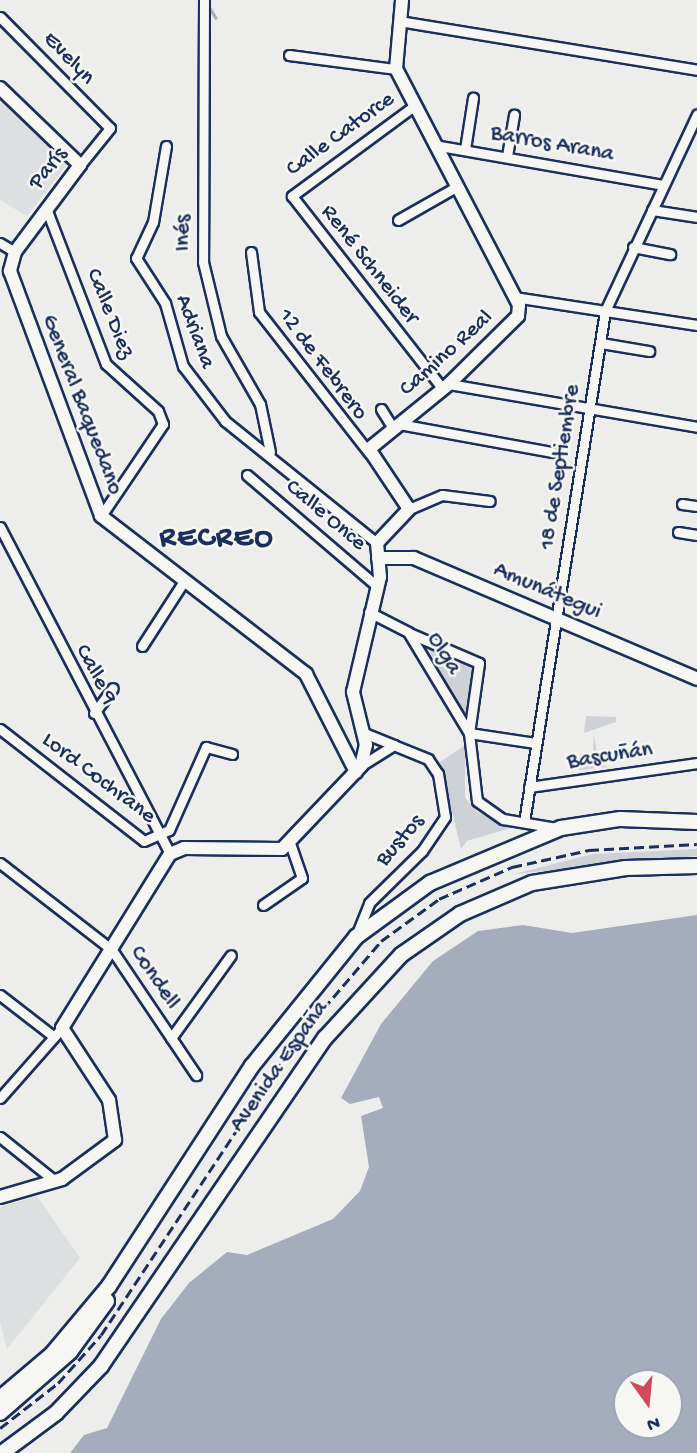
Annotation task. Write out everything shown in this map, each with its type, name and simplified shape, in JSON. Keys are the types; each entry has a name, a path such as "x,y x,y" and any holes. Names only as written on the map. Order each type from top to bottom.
{"main road":[{"name":"Avenida España","path":"0,1398 52,1354 109,1286 252,1066 356,937 430,883 561,828 620,820 697,822"},
{"name":"Avenida España","path":"2,1453 56,1413 102,1366 325,1038 401,955 468,910 532,884 626,868 697,866"},
{"name":"Avenida España","path":"0,1413 70,1353 108,1299 109,1286"}],"street":[{"name":"Inés","path":"204,0 203,262 221,336 260,404 270,452"},
{"path":"289,55 396,69 402,0"},
{"name":"Evelyn","path":"0,17 110,128"},
{"path":"400,21 697,70"},
{"name":"Camino Real","path":"369,453 396,426 446,387 515,320 514,297 396,69"},
{"path":"0,88 80,164"},
{"path":"465,149 472,98"},
{"name":"Calle Catorce","path":"292,196 414,106"},
{"path":"506,156 514,115"},
{"name":"18 de Septiembre","path":"524,822 554,617 605,311 697,115"},
{"name":"París","path":"11,278 15,252 46,206 110,128"},
{"name":"Barros Arana","path":"434,145 663,185"},
{"name":"Adriana","path":"166,146 153,222 136,248 138,268 165,303 195,388 225,421 270,452 377,543"},
{"path":"398,220 456,187"},
{"name":"René Schneider","path":"292,196 446,387"},
{"name":"Calle Diez","path":"46,206 106,364 162,418 162,431 101,516"},
{"path":"652,210 697,217"},
{"path":"0,243 15,252"},
{"path":"633,247 670,254"},
{"name":"12 de Febrero","path":"251,252 259,312 369,453"},
{"name":"General Baquedano","path":"11,278 101,516 306,674 359,769"},
{"path":"514,297 697,325"},
{"path":"601,343 649,351"},
{"path":"446,387 697,427"},
{"path":"381,409 396,426 552,452"},
{"path":"369,453 409,509"},
{"name":"Calle Once","path":"247,475 377,586"},
{"path":"359,769 364,733 353,692 377,586 377,543 409,509 442,495 490,501"},
{"path":"682,504 697,506"},
{"name":"Calle 9","path":"0,527 159,839"},
{"path":"678,533 697,535"},
{"name":"Amunátegui","path":"378,558 414,558 697,679"},
{"path":"142,646 184,581"},
{"name":"Olga","path":"369,612 408,632 469,733 477,801 490,813 561,828"},
{"path":"408,632 479,663 469,733 535,743"},
{"path":"94,713 113,688"},
{"name":"Lord Cochrane","path":"0,729 144,841 159,839 170,854"},
{"name":"Bustos","path":"356,937 369,903 422,851 445,817 433,765 364,733"},
{"path":"0,1098 58,1032 170,854 184,848 277,851 290,844 359,769 394,745"},
{"path":"159,839 206,747 232,754"},
{"name":"Bascuñán","path":"529,787 697,763"},
{"path":"263,905 302,878 290,844"},
{"name":"Condell","path":"0,863 112,950 196,1075"},
{"path":"171,1038 231,955"},
{"path":"0,995 58,1032 94,1071 117,1134 55,1181 0,1197"},
{"path":"0,1137 55,1181"}],"shaded area":[{"path":"0,94 68,163 27,216 0,200"},
{"path":"426,644 472,667 469,719 464,718"},
{"path":"586,716 616,717 616,722 584,733"},
{"path":"594,733 598,762 607,767 579,770 580,754 593,752"},
{"path":"465,745 465,797 477,812 511,828 467,841 461,849 440,762"},
{"path":"697,849 697,856 514,874 593,854"},
{"path":"37,1196 80,1258 7,1349 0,1322 0,1207"}],"water":[{"path":"697,915 697,1453 70,1453 84,1435 107,1428 161,1319 189,1283 227,1252 247,1255 333,1219 360,1191 369,1167 361,1116 383,1108 379,1097 350,1104 341,1098 381,1024 433,961 478,931 523,925 572,933"}],"waterway":[{"path":"207,3 216,18"}],"railway":[{"path":"0,1428 58,1383 101,1335 294,1043 381,941 439,899 512,867 589,850 697,844"}],"district":[{"name":"RECREO","path":"217,540"}]}
